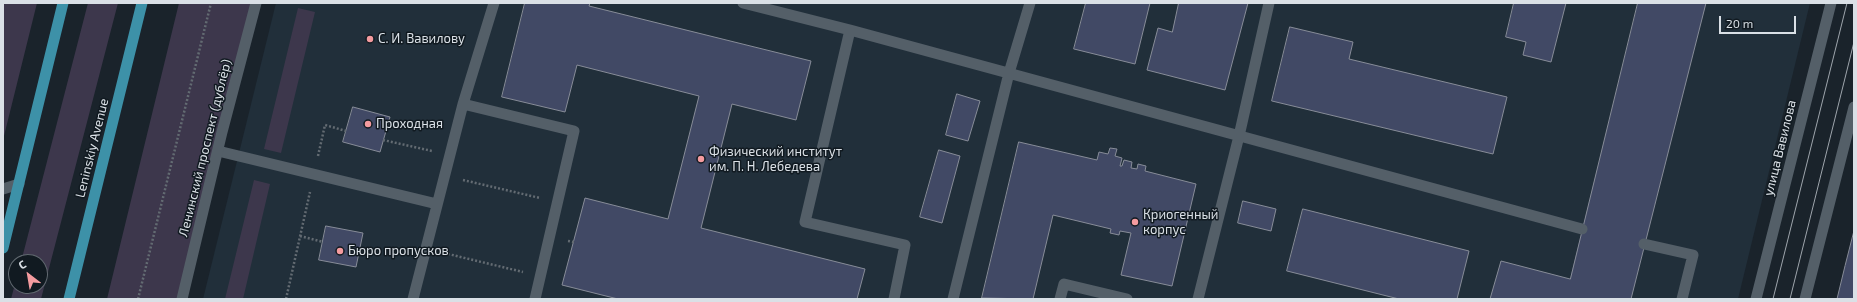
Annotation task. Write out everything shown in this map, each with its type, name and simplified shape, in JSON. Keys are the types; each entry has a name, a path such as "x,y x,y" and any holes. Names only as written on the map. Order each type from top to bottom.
{"main road":[{"path":"3,248 63,3"},
{"name":"Leninskiy Avenue","path":"69,299 142,3"},
{"name":"Ленинский проспект (дублёр)","path":"182,299 256,3"},
{"path":"413,299 464,104 494,3"},
{"path":"743,3 765,6 1582,230"},
{"path":"953,299 1010,73 1030,3"},
{"path":"1198,299 1239,136 1269,3"},
{"name":"улица Вавилова","path":"1756,299 1831,3"},
{"path":"850,30 805,222 905,245 894,299"},
{"path":"464,104 574,130 535,299"},
{"path":"1805,299 1854,108"},
{"path":"218,151 438,204"},
{"path":"3,189 19,184"},
{"path":"1644,244 1693,255 1682,299"},
{"path":"1060,299 1064,284 1127,299"}],"path":[{"path":"138,299 211,3"},
{"path":"286,299 325,125 346,131"},
{"path":"383,140 450,156"},
{"path":"445,176 558,202"},
{"path":"300,236 323,242"},
{"path":"426,249 540,276"}],"shaded area":[{"path":"3,3 37,3 3,140"},
{"path":"88,3 118,3 48,272 48,254 23,254"},
{"path":"179,3 251,3 178,299 107,299"},
{"path":"276,3 1810,3 1738,299 203,299"},
{"path":"298,8 315,12 281,153 264,149"},
{"path":"254,180 270,184 243,299 225,299"},
{"path":"12,294 42,294 41,299 11,299"}],"building":[{"name":"Физический институт им. П. Н. Лебедева","path":"525,3 590,3 589,6 811,61 796,120 732,104 701,228 865,269 857,299 618,299 562,285 585,198 668,219 699,96 577,65 565,112 502,97"},
{"path":"1086,3 1150,3 1135,64 1074,49"},
{"path":"1179,3 1248,3 1225,90 1147,70 1158,28 1172,32"},
{"path":"1514,3 1566,3 1551,62 1523,55 1526,42 1506,37"},
{"path":"1638,3 1706,3 1631,299 1490,299 1501,261 1570,279"},
{"path":"1290,27 1353,42 1349,59 1507,97 1493,154 1272,101"},
{"path":"957,94 980,101 968,141 946,135"},
{"name":"Проходная","path":"353,107 390,117 380,152 343,142"},
{"name":"Криогенный корпус","path":"1019,142 1097,160 1099,152 1108,154 1110,148 1117,149 1115,156 1122,158 1120,166 1122,166 1124,160 1132,162 1131,168 1137,169 1138,164 1146,166 1145,171 1196,184 1172,286 1121,275 1131,233 1120,231 1119,235 1110,233 1111,229 1053,215 1033,299 982,298"},
{"path":"939,150 960,156 942,223 920,217"},
{"path":"1243,201 1276,209 1271,231 1238,223"},
{"path":"1303,209 1469,251 1457,299 1399,299 1287,271"},
{"name":"Бюро пропусков","path":"326,226 363,233 356,267 319,260"},
{"path":"1854,231 1854,299 1837,299 1845,266"}],"tram line":[{"path":"1773,299 1847,3"},
{"path":"1790,299 1854,42"}],"place":[{"name":"С. И. Вавилову","path":"370,39"},
{"name":"Проходная","path":"368,124"},
{"name":"Физический институт им. П. Н. Лебедева","path":"701,159"},
{"name":"Криогенный корпус","path":"1135,222"},
{"name":"Бюро пропусков","path":"340,251"}]}
